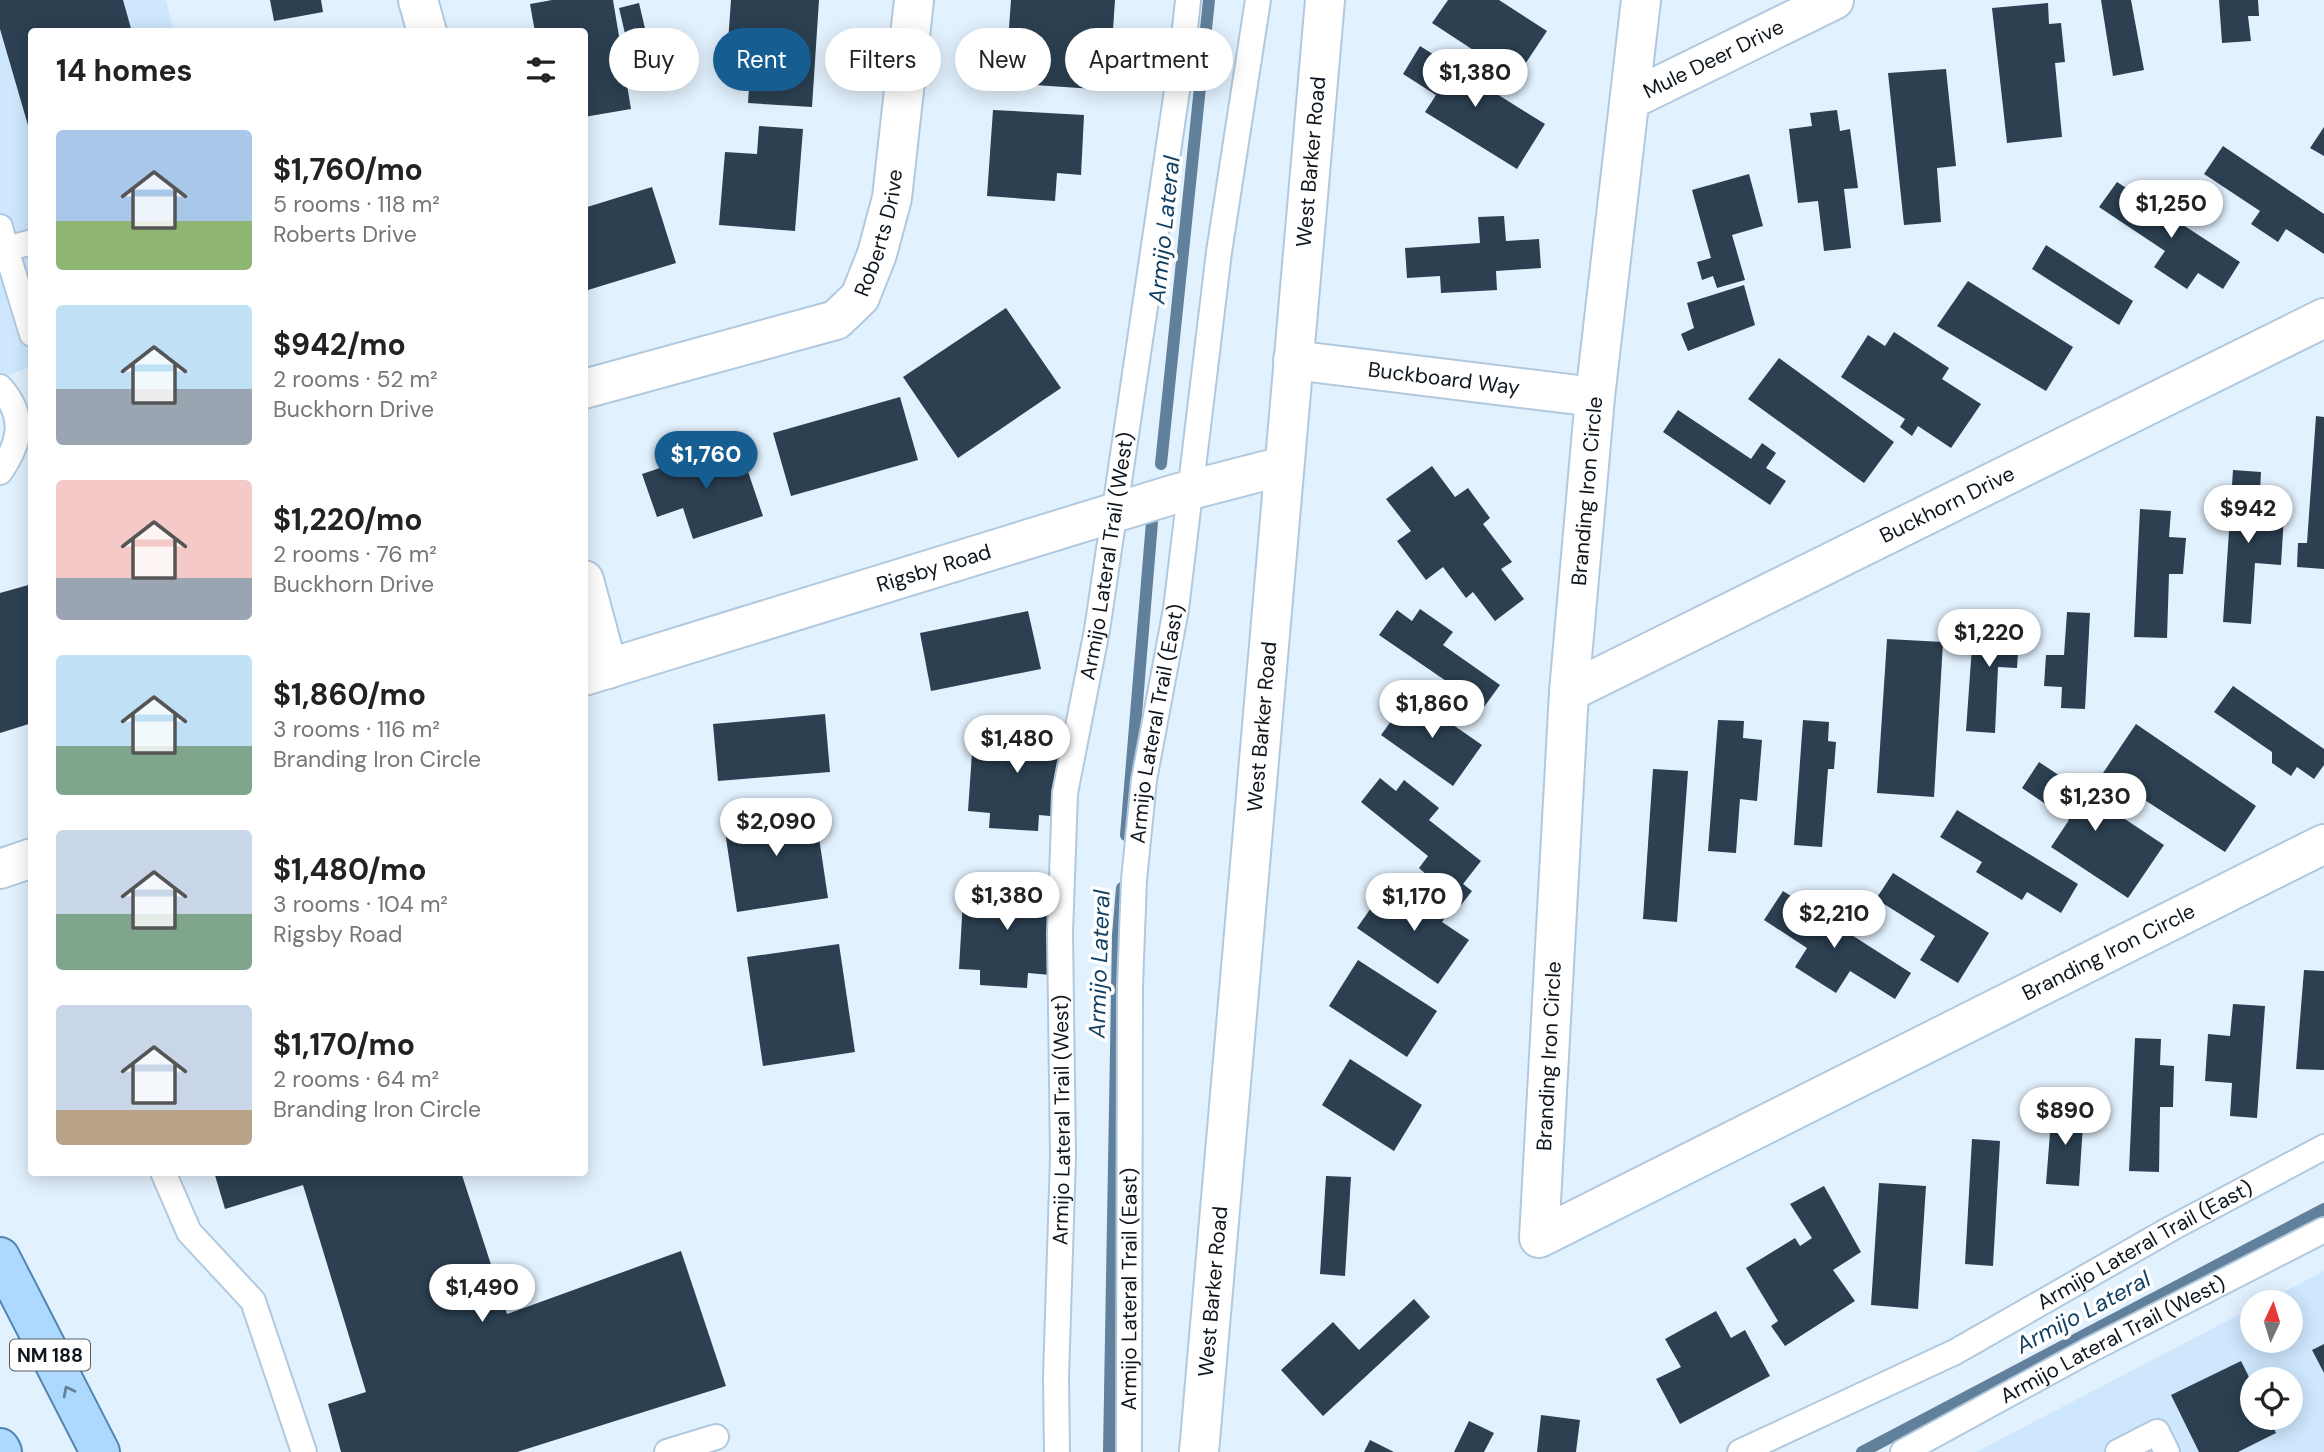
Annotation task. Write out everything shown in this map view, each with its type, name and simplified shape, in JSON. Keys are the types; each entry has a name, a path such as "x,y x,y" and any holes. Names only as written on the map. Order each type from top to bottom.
{"main road":[{"name":"NM 188","path":"0,1258 100,1452"}],"street":[{"path":"418,0 426,28"},
{"name":"Roberts Drive","path":"588,388 836,320 860,297 877,254 892,198 914,0"},
{"name":"West Barker Road","path":"1199,1452 1325,0"},
{"name":"Branding Iron Circle","path":"1641,0 1595,397 1569,692 1539,1238 2324,844"},
{"name":"Mule Deer Drive","path":"1630,100 1834,0"},
{"name":"Buckhorn Drive","path":"1569,692 2324,318"},
{"name":"Buckboard Way","path":"1293,360 1595,397"},
{"name":"Rigsby Road","path":"596,673 1116,513 1283,466"},
{"path":"588,611 596,673"}],"lane":[{"name":"Armijo Lateral Trail (West)","path":"1057,1452 1056,1377 1063,1156 1060,933 1065,793 1097,630 1116,513 1188,0"},
{"name":"Armijo Lateral Trail (East)","path":"1129,1452 1130,986 1133,880 1144,780 1177,608 1219,252 1258,0"},
{"path":"28,242 2,242 28,322"},
{"path":"0,387 8,396 21,423 7,446 0,471"},
{"name":"Armijo Lateral Trail (East)","path":"1740,1452 1955,1352 2172,1228 2324,1147"},
{"path":"165,1176 189,1232 253,1301 304,1452"},
{"name":"Armijo Lateral Trail (West)","path":"1903,1452 2086,1352 2324,1230"},
{"path":"2118,1452 2157,1432 2167,1452"},
{"path":"667,1452 716,1437"}],"shaded area":[{"path":"0,0 166,0 173,28 28,28 28,368 0,378"},
{"path":"2324,1271 2324,1452 1976,1452 2240,1314 2240,1353 2303,1353 2303,1290 2288,1290"}],"building":[{"path":"0,0 123,0 131,28 28,28 28,125 0,29"},
{"path":"270,0 321,0 323,12 274,21"},
{"path":"552,0 613,0 618,28 609,28 609,91 628,91 631,109 588,116 588,28 534,28 530,4"},
{"path":"731,0 819,0 812,107 748,103 749,91 811,91 811,28 729,28"},
{"path":"1011,0 1115,0 1113,28 1065,28 1065,87 1051,86 1051,28 1009,28"},
{"path":"1448,0 1499,0 1547,31 1516,78 1432,23"},
{"path":"2101,0 2131,0 2144,70 2113,76"},
{"path":"2219,0 2258,0 2259,16 2248,16 2251,41 2222,43"},
{"path":"639,3 645,28 624,28 619,8"},
{"path":"2048,3 2049,24 2061,23 2065,62 2055,63 2062,137 2007,143 1992,8"},
{"path":"1420,46 1545,124 1517,169 1425,112 1436,95 1403,74"},
{"path":"1946,69 1956,166 1937,168 1941,222 1904,225 1888,73"},
{"path":"993,110 1084,115 1081,175 1057,173 1055,201 987,196"},
{"path":"1837,110 1840,131 1850,129 1858,188 1844,189 1851,248 1824,251 1818,201 1798,203 1789,129 1812,126 1810,113"},
{"path":"759,126 803,129 795,231 719,225 725,152 757,154"},
{"path":"2324,127 2324,156 2310,148"},
{"path":"2223,146 2324,214 2324,254 2286,229 2278,242 2251,224 2260,211 2204,174"},
{"path":"1749,174 1763,226 1732,235 1745,280 1717,288 1713,276 1702,280 1697,262 1711,258 1692,190"},
{"path":"2117,182 2240,262 2223,289 2198,273 2187,289 2154,267 2165,251 2099,207"},
{"path":"652,187 676,263 588,290 588,207"},
{"path":"1504,216 1506,241 1539,239 1541,268 1496,271 1497,290 1441,293 1440,276 1407,278 1405,248 1480,243 1478,217"},
{"path":"2046,245 2133,301 2119,325 2032,269"},
{"path":"1968,281 2073,347 2046,391 1937,326"},
{"path":"1744,285 1755,325 1688,351 1681,334 1694,328 1687,303"},
{"path":"1006,308 1061,388 958,458 903,377"},
{"path":"1894,332 1949,368 1942,379 1981,404 1951,448 1918,426 1912,436 1900,427 1905,419 1841,377 1868,335 1885,346"},
{"path":"1779,358 1894,442 1864,483 1748,399"},
{"path":"900,397 918,460 791,496 773,433"},
{"path":"1678,410 1751,459 1762,443 1776,453 1766,468 1786,481 1770,505 1663,432"},
{"path":"2316,416 2324,417 2324,569 2297,567 2298,543 2307,543"},
{"path":"738,442 763,516 693,539 683,508 657,517 642,474"},
{"path":"1432,466 1455,497 1468,488 1490,518 1483,524 1512,562 1501,569 1524,599 1495,621 1473,592 1466,598 1443,567 1426,580 1397,541 1411,531 1386,499"},
{"path":"2233,470 2261,472 2259,514 2284,516 2281,565 2255,563 2251,624 2223,622"},
{"path":"2140,509 2171,511 2169,537 2186,538 2183,574 2169,574 2167,638 2134,637"},
{"path":"28,585 28,724 0,733 0,593"},
{"path":"1420,609 1453,632 1443,645 1500,685 1484,707 1379,635 1397,610 1412,621"},
{"path":"1028,611 1041,669 931,691 920,633"},
{"path":"2067,612 2090,613 2085,709 2061,708 2062,687 2044,686 2046,655 2064,655"},
{"path":"1974,618 2020,621 2017,668 1998,667 1995,733 1966,731"},
{"path":"1887,639 1943,642 1934,797 1877,793"},
{"path":"2233,686 2324,749 2324,765 2314,779 2297,767 2291,776 2272,763 2272,752 2214,712"},
{"path":"1410,695 1482,745 1453,786 1381,735"},
{"path":"825,714 830,772 718,781 713,724"},
{"path":"1718,720 1744,721 1743,738 1762,740 1757,801 1740,799 1736,853 1708,851"},
{"path":"1803,720 1829,722 1828,741 1836,742 1834,769 1828,769 1822,847 1794,845"},
{"path":"974,724 1067,730 1061,817 1039,815 1038,831 989,828 990,813 968,811"},
{"path":"2136,724 2256,806 2225,852 2103,773"},
{"path":"2039,762 2164,845 2128,898 2051,847 2069,820 2022,788"},
{"path":"1653,769 1688,771 1677,922 1643,919"},
{"path":"1380,778 1396,791 1404,780 1439,808 1429,820 1481,861 1463,884 1472,891 1461,905 1419,868 1428,856 1361,802"},
{"path":"814,804 828,898 737,912 723,818"},
{"path":"1957,810 2078,884 2061,913 2027,892 2022,900 1976,872 1982,862 1940,837"},
{"path":"1893,873 1989,933 1958,983 1920,960 1935,936 1876,899"},
{"path":"964,882 1057,888 1051,975 1028,973 1027,988 980,985 980,970 959,969"},
{"path":"1387,885 1416,906 1424,894 1449,912 1442,922 1469,940 1438,984 1357,928"},
{"path":"1783,891 1911,973 1895,999 1850,971 1836,993 1795,967 1807,948 1764,920"},
{"path":"839,944 855,1052 763,1066 747,957"},
{"path":"1358,960 1437,1011 1407,1057 1329,1006"},
{"path":"2304,970 2324,971 2324,1070 2296,1069"},
{"path":"2233,1004 2265,1006 2257,1118 2230,1116 2232,1083 2205,1081 2208,1034 2230,1036"},
{"path":"2135,1038 2161,1039 2160,1065 2174,1066 2173,1107 2160,1107 2159,1172 2129,1171"},
{"path":"1350,1059 1422,1105 1394,1151 1322,1105"},
{"path":"2052,1107 2084,1109 2079,1186 2046,1184"},
{"path":"1972,1139 2000,1141 1993,1266 1965,1264"},
{"path":"215,1176 462,1176 507,1314 681,1251 726,1386 517,1452 341,1452 328,1404 366,1392 303,1185 225,1209"},
{"path":"1326,1176 1351,1177 1345,1276 1320,1274"},
{"path":"1879,1183 1926,1186 1918,1309 1871,1305"},
{"path":"1824,1186 1861,1252 1833,1270 1855,1301 1785,1346 1771,1326 1778,1321 1746,1268 1795,1238 1800,1246 1812,1238 1790,1204"},
{"path":"1414,1299 1430,1317 1323,1416 1281,1370 1333,1322 1359,1350"},
{"path":"1716,1311 1731,1338 1745,1330 1770,1376 1680,1424 1656,1379 1681,1367 1665,1339"},
{"path":"2324,1344 2324,1373 2312,1350"},
{"path":"2241,1361 2244,1367 2240,1367 2240,1430 2275,1430 2276,1433 2238,1452 2199,1452 2171,1395"},
{"path":"1541,1415 1580,1420 1576,1452 1537,1452"},
{"path":"1469,1421 1494,1433 1484,1452 1454,1452"},
{"path":"1370,1440 1394,1452 1364,1452"}],"waterway":[{"name":"Armijo Lateral","path":"1161,464 1209,0"},
{"name":"Armijo Lateral","path":"1126,835 1152,522"},
{"name":"Armijo Lateral","path":"1109,1452 1118,935 1122,888"},
{"name":"Armijo Lateral","path":"1862,1452 2324,1209"}]}
